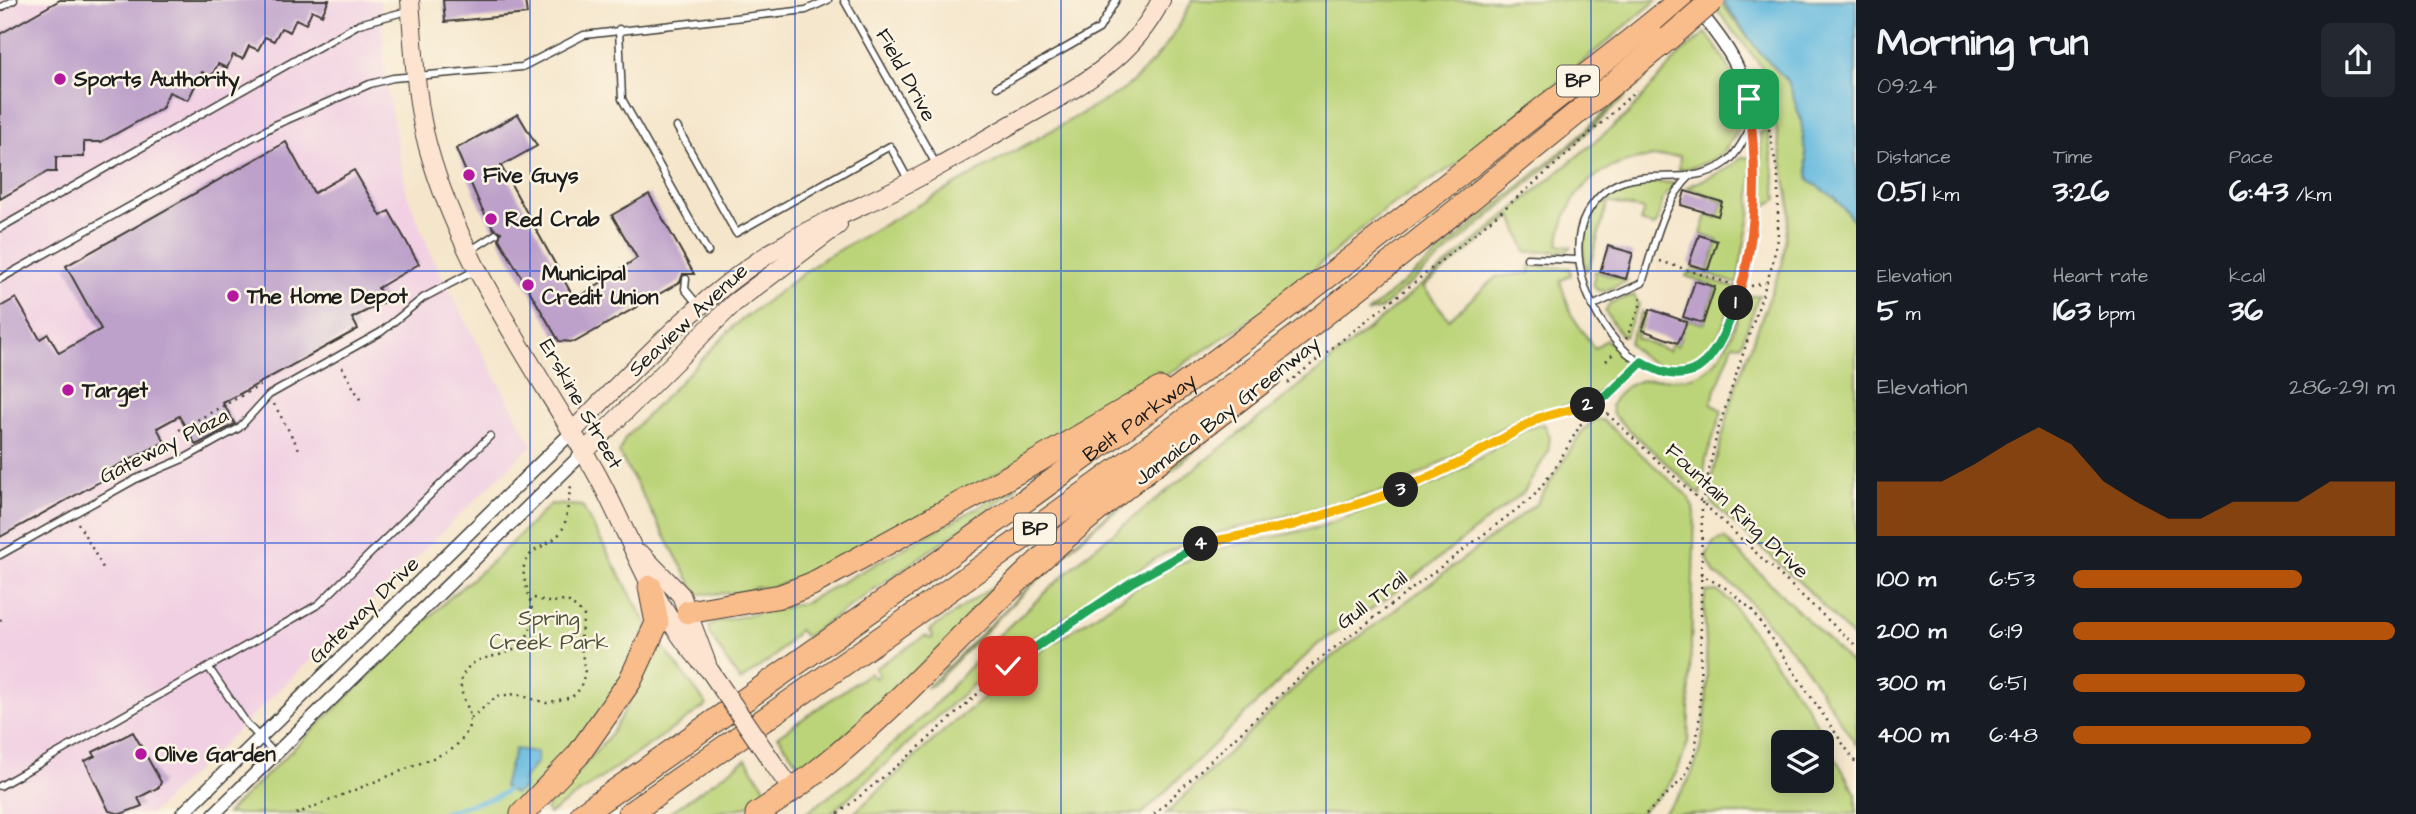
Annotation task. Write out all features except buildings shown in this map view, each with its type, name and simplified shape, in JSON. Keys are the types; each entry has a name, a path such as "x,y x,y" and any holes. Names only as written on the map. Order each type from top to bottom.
{"highway":[{"name":"Belt Parkway","path":"629,814 1066,506 1254,368 1432,231 1662,29 1680,0"},
{"name":"Belt Parkway","path":"582,814 997,523 1662,29 1713,0"},
{"path":"757,814 793,791 869,727 1066,537 1125,487 1337,324 1432,231"},
{"path":"688,612 781,596 820,580 1233,349"},
{"path":"522,814 578,755 630,681 657,623 650,587"}],"main road":[{"name":"Seaview Avenue","path":"571,433 699,307 785,243 910,181 1104,70 1137,39 1161,0"},
{"name":"Erskine Street","path":"410,5 416,75 428,146 447,206 478,269 637,550 650,587 690,651 710,671 793,791"},
{"name":"Seaview Avenue","path":"583,453 734,303 865,205"},
{"name":"Erskine Street","path":"637,550 681,595 710,671"}],"street":[{"path":"1689,0 1736,59 1747,90 1751,127"},
{"name":"Gateway Drive","path":"182,814 571,433"},
{"name":"Gateway Drive","path":"214,814 583,453"}],"lane":[{"path":"0,8 15,0"},
{"path":"0,279 275,125 359,88 388,79 416,75 522,67 584,35 806,10 828,0"},
{"name":"Field Drive","path":"844,0 937,166"},
{"path":"997,87 1099,29 1116,0"},
{"path":"0,228 359,24 410,5"},
{"path":"620,29 622,99 708,253"},
{"path":"677,127 736,233 890,146 910,181"},
{"path":"1751,127 1756,178 1752,228 1741,287 1721,344 1708,361 1687,372 1663,372 1642,362 1610,334 1592,306 1577,260 1581,225 1593,203 1604,192 1635,177 1691,175 1726,162 1751,127"},
{"path":"1592,306 1642,283 1669,201 1691,175"},
{"path":"469,251 496,234"},
{"path":"1527,258 1577,260"},
{"name":"Gateway Plaza","path":"0,555 136,479 185,458 232,432 249,420 269,395 381,332 423,298 478,269"},
{"path":"685,289 687,279"},
{"path":"678,284 699,307"},
{"path":"1595,402 1607,396 1642,362"},
{"path":"0,786 323,601 490,436"},
{"path":"209,668 259,738 275,754"}],"path":[{"name":"Jamaica Bay Greenway","path":"1287,384 1491,221 1588,137 1642,84"},
{"path":"1650,258 1736,285"},
{"path":"1745,288 1767,282"},
{"path":"1626,339 1640,306 1642,283"},
{"path":"1606,361 1618,349"},
{"path":"342,367 361,401"},
{"path":"179,430 263,384"},
{"path":"838,814 915,751 1008,666 1045,638 1166,562 1200,545 1293,525 1396,492 1451,467 1530,422 1595,402"},
{"name":"Fountain Ring Drive","path":"1595,402 1856,646"},
{"name":"Gull Trail","path":"1154,814 1314,664 1533,497 1554,470 1595,402"},
{"path":"274,404 299,449"},
{"path":"296,814 450,751 464,736 470,718 470,707 461,691 461,679 465,670 479,659 506,654 522,643 530,621 531,597 523,572 525,562 533,552 562,531 568,495"},
{"path":"1646,814 1684,778 1695,751 1700,714 1702,503"},
{"path":"78,523 103,568"},
{"path":"1700,574 1729,590 1752,610 1856,763"},
{"path":"470,718 496,696 516,694 536,701 556,703 572,697 583,683 585,664 580,639 584,615 568,601 547,602 531,597"}],"shaded area":[{"path":"0,0 380,0 387,89 407,194 433,259 532,445 151,814 0,814"}],"green space":[{"path":"1192,0 1657,0 1468,157 1384,210 1268,308 1135,396 824,570 770,588 757,587 742,593 697,594 619,453 625,438 735,325 821,260 1122,91 1163,49"},
{"path":"1709,0 1719,0 1760,53 1788,81 1801,120 1809,181 1834,197 1856,223 1856,641 1807,589 1712,503 1711,479 1736,385 1782,265 1790,207 1775,121 1761,66"},
{"path":"1706,33 1730,71 1742,115 1733,115 1733,126 1740,125 1729,145 1717,157 1701,165 1679,170 1680,156 1635,160 1616,166 1599,174 1584,186 1573,202 1564,221 1558,245 1571,247 1567,251 1526,252 1512,216 1423,287 1449,319 1496,277 1531,273 1529,266 1570,268 1571,275 1560,281 1571,314 1594,348 1606,340 1624,355 1625,364 1621,376 1588,400 1521,417 1396,488 1197,538 1158,557 999,661 830,814 805,814 858,775 929,711 996,638 1087,554 1312,376 1627,115 1679,55"},
{"path":"1657,63 1660,64 1580,139 1380,309 1367,313 1575,140"},
{"path":"1751,73 1766,121 1759,125"},
{"path":"1764,130 1768,132 1777,199 1761,208 1760,133"},
{"path":"1743,157 1749,158 1752,164 1750,215 1737,284 1691,268 1708,272 1718,241 1701,234 1707,215 1717,218 1723,201 1687,187 1725,170"},
{"path":"1646,182 1675,183 1663,199 1657,223 1654,226 1640,221 1644,210 1608,202 1589,268 1586,270 1584,237 1595,212 1616,194"},
{"path":"1595,271 1627,281 1605,291 1597,290 1593,284"},
{"path":"1689,272 1735,288 1721,330 1716,342 1698,360 1669,367 1652,363 1629,343 1642,311 1645,315 1636,338 1669,351 1672,343 1677,346 1687,319 1704,324 1716,287 1686,276"},
{"path":"1634,295 1639,305 1625,336 1620,334 1605,311 1610,303"},
{"path":"1759,295 1741,345 1733,344 1711,403 1722,411 1706,459 1701,495 1613,415 1611,405 1620,392 1642,380 1679,379 1703,372 1725,348 1746,297"},
{"path":"1233,419 1174,469 1094,527 1009,607 932,686 927,687 1055,560 1114,509"},
{"path":"1595,420 1603,420 1688,496 1695,512 1688,742 1675,775 1665,790 1649,805 1639,814 1166,814 1307,676 1536,504 1583,430"},
{"path":"1544,424 1550,437 1548,452 1524,492 1385,600 1317,645 1142,814 853,814 946,729 1038,653 1167,568 1218,549 1320,527 1442,481 1527,429"},
{"path":"1017,486 1013,492 806,637 799,630 775,656 740,681 709,633 709,627 717,622 804,603"},
{"name":"Spring Creek Park","path":"551,504 582,506 648,626 612,701 512,814 226,814 447,600 493,561"},
{"path":"1724,538 1856,668 1856,745 1802,662 1738,589 1715,574 1706,556 1714,542"},
{"path":"1040,553 869,716 805,767 800,766 778,736 869,673 875,678 879,675 875,668 925,636 931,639 933,637 930,630"},
{"path":"1717,591 1729,600 1804,702 1820,730 1771,730 1771,793 1834,793 1834,755 1856,794 1856,814 1661,814 1680,794 1693,771 1701,744 1707,686 1704,602 1706,592"},
{"path":"664,648 707,705 549,814 546,809 612,733 658,649"},
{"path":"746,759 768,792 762,799 738,809 668,814"}],"water":[{"path":"1722,0 1856,0 1856,223 1834,197 1809,181 1801,120 1788,81 1760,53"},
{"path":"515,749 537,752 537,762 524,778 523,789 514,794 503,786"}],"waterway":[{"path":"441,814 491,799 511,785"}],"place":[{"name":"Sports Authority","path":"60,79"},
{"name":"Five Guys","path":"469,175"},
{"name":"Red Crab","path":"491,219"},
{"name":"Municipal Credit Union","path":"528,285"},
{"name":"The Home Depot","path":"233,296"},
{"name":"Target","path":"68,390"},
{"name":"Olive Garden","path":"141,754"}],"route":[{"path":"1008,666 1045,638 1132,582 1200,545 1293,525 1420,483 1521,426 1539,418 1590,405 1607,396 1642,362 1656,370 1679,373 1695,370 1708,361 1721,344 1739,293 1747,260 1755,194 1755,156 1749,99"}]}
